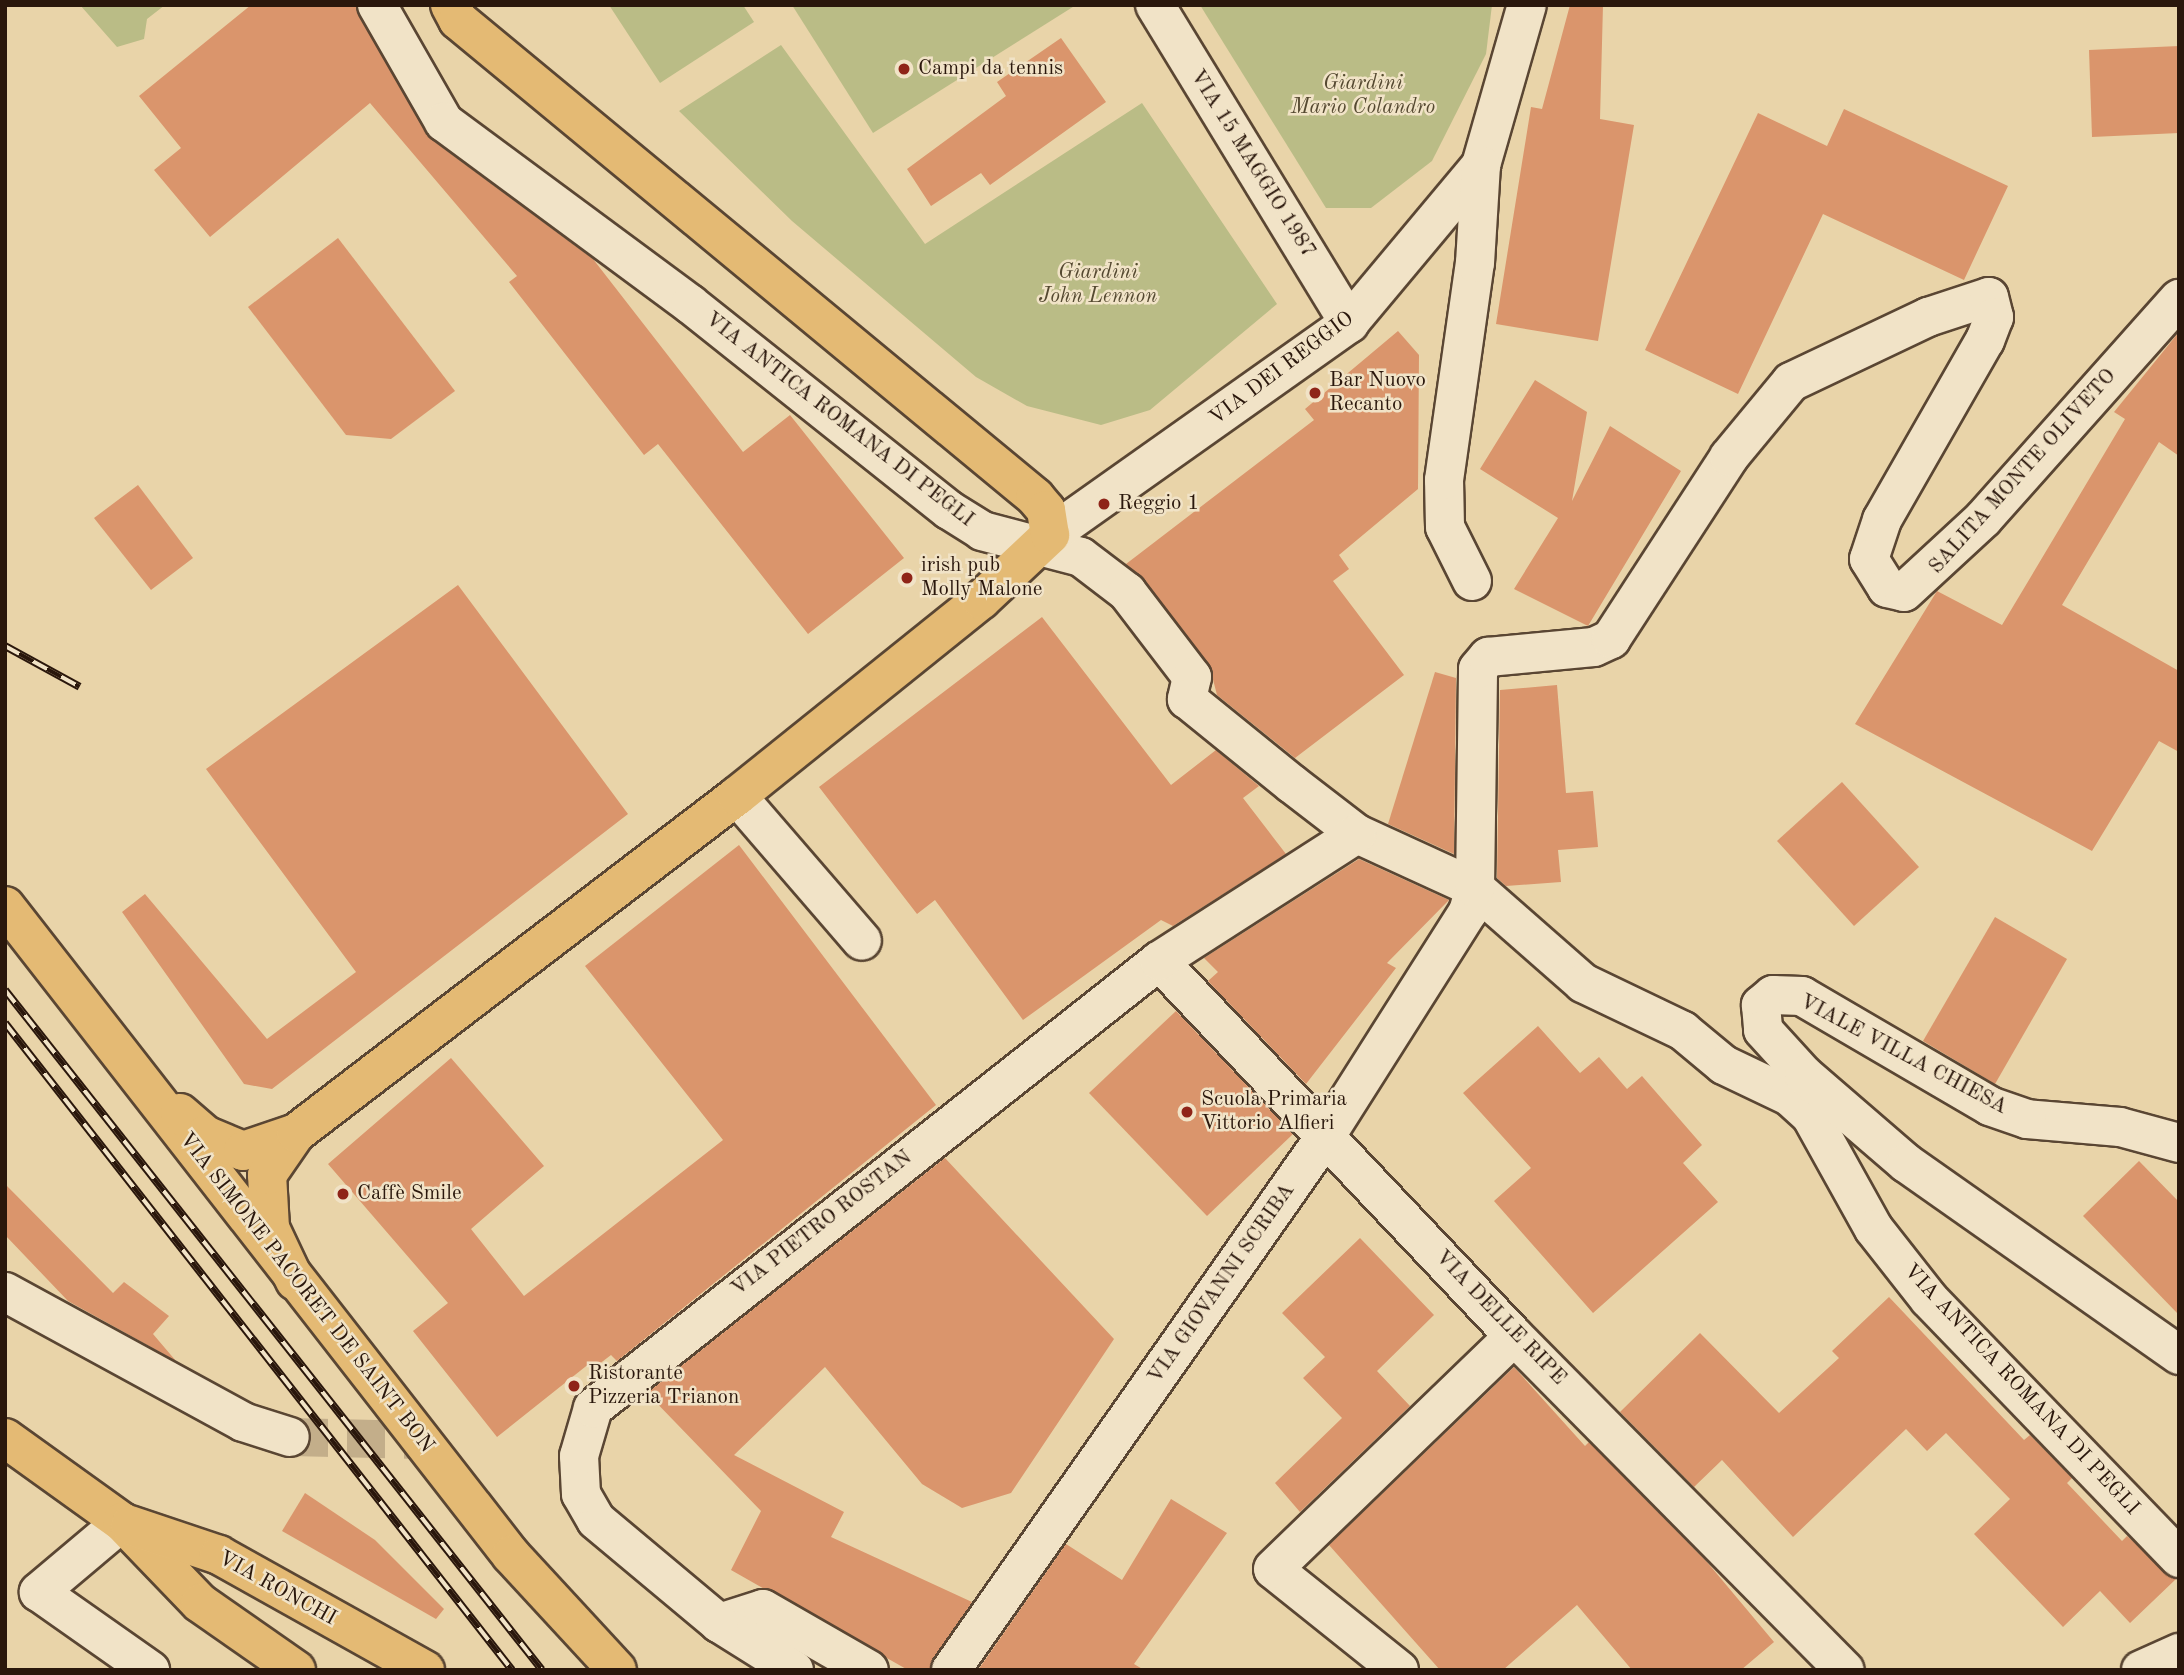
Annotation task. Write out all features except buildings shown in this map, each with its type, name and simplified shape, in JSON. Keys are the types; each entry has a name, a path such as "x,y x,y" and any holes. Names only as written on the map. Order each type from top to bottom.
{"main road":[{"path":"295,1282 270,1228 267,1175 296,1133 737,796 981,600 1045,540 1046,510 1027,489 458,20 450,5"},
{"name":"VIA SIMONE PACORET DE SAINT BON","path":"5,906 295,1282 511,1555 617,1670"},
{"path":"141,1079 205,1135 243,1151 296,1133"},
{"name":"VIA RONCHI","path":"5,1438 122,1522 200,1603 296,1670"},
{"name":"VIA RONCHI","path":"122,1522 219,1555 425,1670"}],"street":[{"name":"VIA ANTICA ROMANA DI PEGLI","path":"377,5 444,122 690,304 949,510 982,531 1045,540 1081,557 1127,592 1192,677 1187,699 1357,834 1475,888 1583,983 1683,1031 1724,1065 1789,1096 1811,1116 1874,1228 1929,1299 2179,1558"},
{"name":"VIA 15 MAGGIO 1987","path":"1155,5 1349,323"},
{"name":"VIA DEI REGGIO","path":"1045,540 1349,323 1481,165 1527,5"},
{"path":"1472,581 1445,527 1444,480 1475,263 1481,165"},
{"name":"SALITA MONTE OLIVETO","path":"1475,888 1478,669 1502,650 1594,647 1611,639 1729,457 1791,382 1928,317 1989,297 1993,317 1985,340 1882,520 1869,559 1887,588 1904,592 1983,519 2179,299"},
{"path":"737,796 862,941"},
{"name":"VIA PIETRO ROSTAN","path":"794,1670 719,1623 596,1520 581,1494 579,1456 593,1408 1159,961 1357,834"},
{"name":"VIA GIOVANNI SCRIBA","path":"951,1670 1327,1134 1457,934 1475,888"},
{"name":"VIA DELLE RIPE","path":"1159,961 1327,1134 1514,1336 1845,1670"},
{"name":"VIALE VILLA CHIESA","path":"2179,1143 2120,1127 2027,1119 1978,1099 1802,996 1773,995 1761,1005 1763,1030 1788,1057 1906,1163 2179,1355"},
{"path":"5,1292 243,1422 290,1437"},
{"path":"1399,1670 1273,1569 1514,1336"},
{"path":"122,1522 39,1592 149,1670"},
{"path":"719,1623 763,1609 869,1670"},
{"path":"2141,1670 2179,1653"}],"green space":[{"path":"80,5 165,5 147,19 144,39 117,47"},
{"path":"609,5 743,5 754,22 660,83"},
{"name":"Campi da tennis","path":"792,5 1076,5 873,133"},
{"name":"Giardini Mario Colandro","path":"1200,5 1492,5 1486,54 1432,161 1371,208 1326,208"},
{"name":"Giardini John Lennon","path":"781,45 925,244 1142,103 1277,304 1150,410 1101,425 1027,406 976,377 792,221 679,111"}],"tunnel":[{"path":"290,1437 420,1440"}],"railway":[{"path":"5,646 80,687"},
{"path":"5,990 542,1670"},
{"path":"5,1023 512,1670"}],"place":[{"name":"Campi da tennis","path":"904,69"},
{"name":"Bar Nuovo Recanto","path":"1315,393"},
{"name":"Reggio 1","path":"1104,504"},
{"name":"irish pub Molly Malone","path":"907,578"},
{"name":"Scuola Primaria Vittorio Alfieri","path":"1187,1112"},
{"name":"Caffè Smile","path":"343,1194"},
{"name":"Ristorante Pizzeria Trianon","path":"574,1386"}]}
